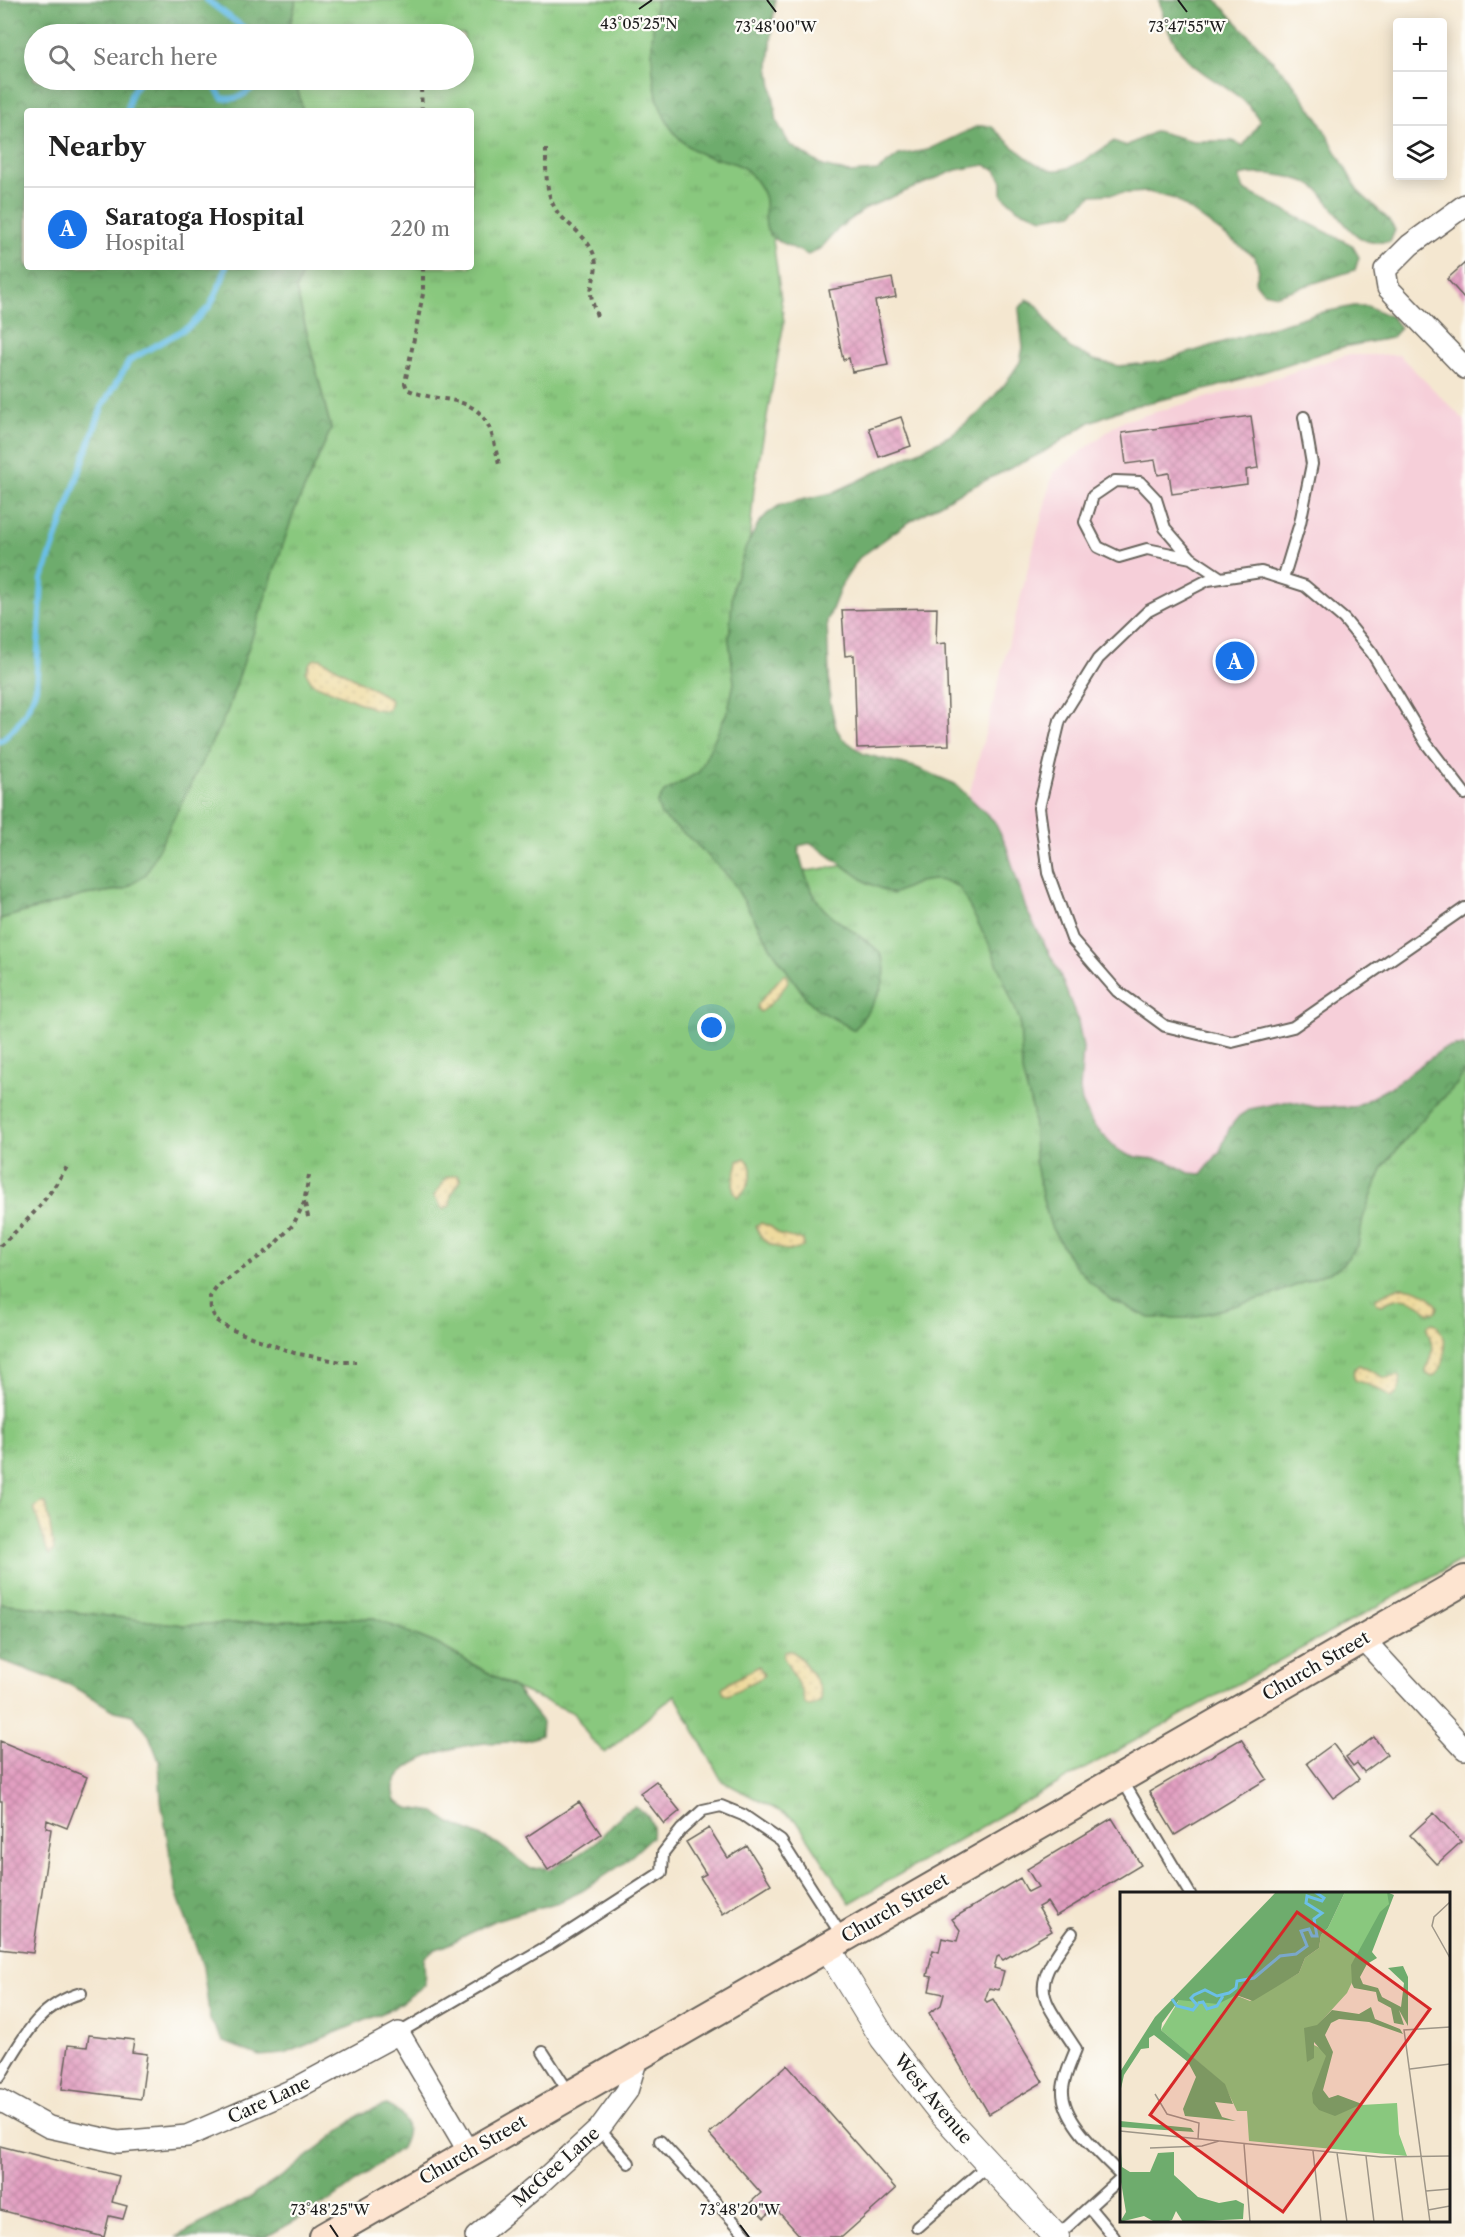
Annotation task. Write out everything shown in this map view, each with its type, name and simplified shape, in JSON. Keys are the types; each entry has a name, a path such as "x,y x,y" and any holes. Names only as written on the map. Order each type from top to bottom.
{"main road":[{"name":"Church Street","path":"324,2237 1465,1580"}],"street":[{"path":"1465,205 1410,245 1385,270 1388,288 1465,368"},
{"path":"1363,1639 1465,1749"},
{"name":"West Avenue","path":"835,1943 883,2038 941,2112 1056,2237"},
{"path":"399,2033 469,2152"},
{"name":"Care Lane","path":"0,2100 49,2127 118,2142 187,2136 296,2089 399,2033"},
{"name":"McGee Lane","path":"476,2237 599,2129 627,2091 638,2055"}],"lane":[{"path":"1283,579 1300,523 1312,464 1304,417"},
{"path":"1191,558 1147,549 1119,557 1098,547 1085,522 1093,496 1115,481 1140,482 1155,499 1165,528 1191,558 1221,578"},
{"path":"1465,794 1426,743 1372,653 1344,619 1305,586 1261,572 1208,580 1148,611 1098,659 1060,720 1039,808 1048,873 1072,939 1117,992 1166,1026 1232,1042 1293,1027 1465,908"},
{"path":"1120,1778 1189,1892"},
{"path":"399,2033 549,1945 662,1872 663,1853 681,1830 703,1810 721,1806 743,1815 781,1841 835,1943"},
{"path":"1072,1932 1044,1975 1043,1991 1049,2007 1076,2049 1063,2089 1064,2104 1091,2144 1120,2175"},
{"path":"0,2076 23,2037 48,2008 67,1997 81,1994"},
{"path":"543,2052 570,2094"},
{"path":"599,2129 629,2163"},
{"path":"660,2141 748,2237"},
{"path":"917,2227 990,2164"},
{"path":"1056,2237 1120,2179"},
{"path":"1089,2207 1114,2237"}],"path":[{"path":"421,90 422,108"},
{"path":"546,149 546,177 552,203 559,214 584,238 594,255 596,268 591,294 598,320"},
{"path":"423,270 423,294 405,383 407,389 427,396 455,400 479,411 493,433 499,465"},
{"path":"0,1246 32,1217 54,1190 68,1165"},
{"path":"309,1175 304,1203 292,1225 271,1248 217,1287 210,1298 211,1310 218,1321 230,1329 294,1353 342,1362 356,1362"},
{"path":"304,1203 309,1221"}],"shaded area":[{"path":"1346,355 1399,355 1465,421 1465,1057 1345,1155 1115,1201 955,849 1053,473 1120,422 1259,383"}],"green space":[{"path":"0,0 296,0 290,24 24,24 24,90 298,90 302,108 24,108 24,270 303,270 296,289 331,429 294,512 227,712 146,874 125,889 85,895 0,919"},
{"path":"296,0 675,0 765,180 784,322 754,488 744,604 800,872 955,849 1066,1133 1180,1230 1465,1057 1465,1558 1019,1805 850,1903 796,1820 722,1781 675,1695 605,1753 590,1738 574,1713 515,1688 437,1644 374,1618 183,1625 0,1603 0,919 85,895 125,889 331,429 296,289 303,270 474,270 474,108 302,108 298,90 474,90 474,24 290,24"},
{"path":"656,0 775,0 769,66 777,122 790,145 823,166 849,173 877,171 899,155 927,150 978,126 991,126 1030,160 1048,169 1056,170 1071,167 1114,141 1126,146 1156,131 1193,141 1233,141 1243,146 1260,122 1255,113 1242,99 1185,57 1173,39 1159,0 1216,0 1293,83 1317,117 1358,191 1388,219 1395,230 1390,242 1367,241 1354,233 1322,194 1306,182 1271,174 1239,176 1244,190 1352,245 1359,257 1355,270 1277,295 1263,292 1255,282 1259,271 1255,257 1175,199 1148,192 1092,195 1072,213 1043,218 1018,209 1002,195 1002,182 996,170 985,165 956,170 868,207 839,228 821,248 808,255 774,238 768,232 765,222 764,196 747,170 734,163 699,153 681,140 669,124 660,106 652,63"},
{"path":"1027,299 1038,306 1053,330 1070,348 1094,360 1119,366 1159,362 1314,314 1354,306 1367,306 1392,317 1400,328 1391,338 1338,348 1213,388 1129,407 1090,422 1042,453 953,496 906,524 859,558 842,584 827,622 830,702 836,728 842,738 864,754 915,767 955,784 994,821 1006,845 1026,909 1059,972 1078,1021 1083,1048 1080,1090 1082,1102 1093,1125 1119,1151 1131,1156 1167,1161 1189,1173 1202,1174 1220,1151 1230,1127 1239,1116 1250,1109 1289,1101 1315,1107 1354,1107 1389,1088 1443,1049 1465,1046 1465,1071 1457,1084 1419,1123 1383,1167 1363,1218 1358,1246 1339,1268 1270,1296 1191,1318 1150,1318 1111,1300 1072,1262 1051,1227 1035,1159 1033,1111 1022,1073 1020,1021 991,948 959,887 946,881 933,880 919,882 893,894 868,883 811,843 798,846 807,879 824,909 876,949 884,962 885,972 879,993 854,1030 817,1009 807,999 771,948 731,879 693,841 661,815 657,803 664,792 699,772 728,710 734,683 729,640 733,587 745,549 758,524 780,505 832,493 856,482 949,436 979,413 1005,384 1020,362 1023,348 1019,309"},
{"path":"0,1603 183,1625 374,1618 437,1644 515,1688 542,1722 541,1735 533,1738 467,1746 428,1756 416,1762 398,1778 394,1789 396,1801 408,1808 435,1812 448,1822 498,1844 531,1869 544,1868 573,1858 595,1843 624,1812 635,1807 649,1819 652,1837 624,1863 582,1891 559,1902 495,1920 433,1950 424,1958 425,1985 392,2009 285,2054 259,2056 224,2042 210,2020 203,1967 176,1891 161,1800 159,1761 149,1735 133,1715 115,1711 70,1685 0,1660"},
{"path":"386,2105 399,2113 406,2122 406,2134 401,2148 330,2201 266,2237 176,2237 250,2197 286,2174 361,2114"}],"sand":[{"path":"315,659 321,659 389,698 391,701 388,710 374,709 312,683 306,672 310,663"},
{"path":"783,975 786,975 788,981 785,986 773,1002 760,1012 757,1008 758,1004"},
{"path":"745,1158 751,1167 751,1173 748,1184 738,1197 734,1190 734,1181 738,1161"},
{"path":"457,1175 461,1180 451,1195 450,1206 443,1209 434,1196 447,1177"},
{"path":"761,1223 771,1227 780,1235 803,1240 804,1246 791,1250 776,1247 758,1232 756,1226"},
{"path":"1399,1287 1410,1288 1427,1295 1438,1307 1436,1312 1429,1313 1413,1301 1401,1298 1382,1305 1376,1303 1376,1298"},
{"path":"1434,1323 1442,1335 1445,1351 1438,1373 1432,1377 1426,1371 1433,1348 1427,1328 1429,1324"},
{"path":"1359,1365 1385,1378 1398,1376 1400,1378 1399,1390 1391,1398 1379,1389 1355,1380 1354,1371"},
{"path":"45,1503 47,1507 54,1550 50,1555 34,1508"},
{"path":"790,1650 811,1672 819,1688 821,1700 815,1704 809,1706 805,1704 802,1692 783,1656 785,1651"},
{"path":"759,1666 763,1677 728,1695 724,1693 722,1688 725,1685"}],"building":[{"path":"1465,263 1465,299 1447,279"},
{"path":"892,278 896,297 875,301 888,365 852,372 849,358 843,360 829,290"},
{"path":"1251,416 1258,468 1246,470 1247,484 1172,494 1169,473 1158,475 1155,460 1126,464 1122,433"},
{"path":"901,417 911,446 879,457 869,428"},
{"path":"937,608 936,644 946,643 949,745 857,748 854,655 845,656 842,610"},
{"path":"1374,1737 1387,1755 1364,1772 1357,1763 1353,1766 1346,1757"},
{"path":"1241,1739 1267,1779 1175,1835 1149,1792"},
{"path":"0,1741 87,1777 67,1828 47,1820 46,1828 51,1829 33,1953 0,1949 2,1801 0,1801"},
{"path":"1333,1744 1359,1779 1333,1798 1307,1763"},
{"path":"656,1781 680,1811 664,1824 640,1793"},
{"path":"579,1802 601,1834 548,1870 526,1837"},
{"path":"1434,1813 1461,1842 1437,1864 1410,1835"},
{"path":"1112,1818 1141,1865 1056,1916 1047,1902 1038,1907 1052,1931 1003,1960 997,1957 994,1968 1004,1971 999,1990 989,1988 985,2000 987,2002 993,1999 1043,2082 989,2114 929,2013 941,2005 944,1994 929,1991 932,1977 927,1976 933,1950 939,1952 942,1938 957,1941 960,1930 952,1919 1020,1878 1028,1892 1038,1887 1027,1869"},
{"path":"709,1828 728,1858 747,1846 771,1884 723,1914 700,1877 706,1874 686,1842"},
{"path":"89,2035 134,2040 132,2052 147,2054 141,2099 62,2089 68,2045 87,2047"},
{"path":"787,2065 896,2189 842,2237 801,2237 775,2208 764,2218 750,2203 761,2193 709,2134"},
{"path":"0,2146 119,2176 112,2202 127,2206 123,2219 109,2216 104,2237 0,2210"}],"waterway":[{"path":"207,0 239,24"},
{"path":"128,108 134,90"},
{"path":"217,90 222,98 228,99 243,95 249,90"},
{"path":"0,741 22,718 36,688 42,579 102,407 130,360 190,326 210,306 225,270"}],"place":[{"name":"Saratoga Hospital","path":"1235,661"}]}
